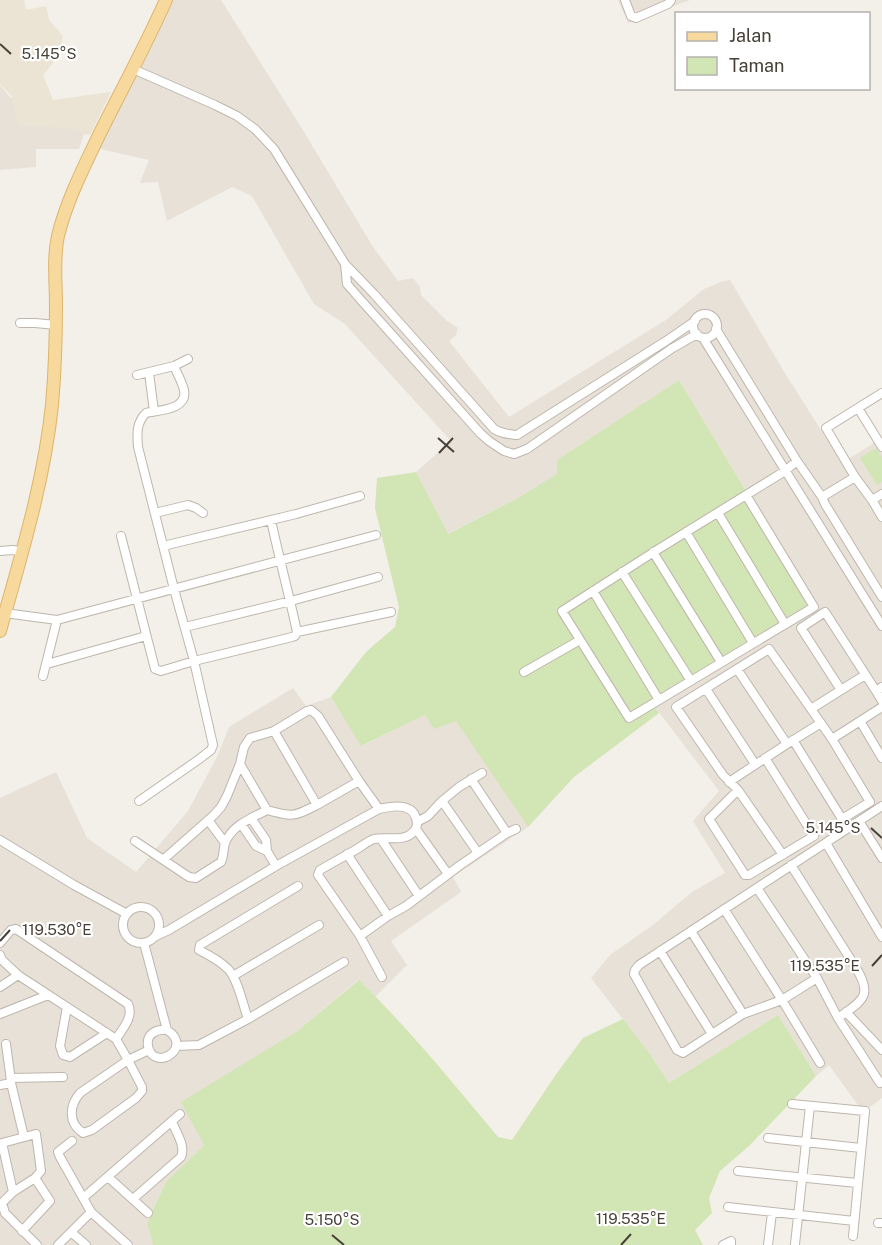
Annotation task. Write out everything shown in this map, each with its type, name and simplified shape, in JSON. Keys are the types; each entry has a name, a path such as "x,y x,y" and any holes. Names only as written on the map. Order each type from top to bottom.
{"main road":[{"path":"0,631 35,507 45,457 52,404 56,325 56,256 59,234 76,184 166,0"}],"street":[{"path":"625,0 631,16 636,18 668,4 671,0"},
{"path":"133,69 215,105 237,116 255,129 274,149 345,264 494,429 504,434 517,435 666,341 703,314 710,315 715,320 716,329 882,597"},
{"path":"345,264 347,284 480,433 504,452 514,454 527,449 671,349 700,336 711,336 716,329"},
{"path":"695,321 694,328 882,626"},
{"path":"20,323 56,325"},
{"path":"137,375 174,366 188,359"},
{"path":"139,801 198,760 211,750 213,745 194,661 141,462 137,434 140,419 146,413 177,406 181,402 184,391 174,366"},
{"path":"148,374 154,411"},
{"path":"882,393 826,428 882,518"},
{"path":"858,408 882,447"},
{"path":"746,495 814,607 629,718 562,611 653,552 785,471 797,461"},
{"path":"813,514 824,501 855,477"},
{"path":"872,500 882,494"},
{"path":"163,546 360,496"},
{"path":"155,513 188,505 202,513"},
{"path":"718,513 785,624"},
{"path":"271,520 297,632"},
{"path":"686,532 753,643"},
{"path":"5,613 57,620 376,535"},
{"path":"121,536 155,669 161,671 292,637 297,632 391,612"},
{"path":"0,551 23,552"},
{"path":"653,552 721,662"},
{"path":"622,572 691,681"},
{"path":"185,627 378,578"},
{"path":"593,591 659,700"},
{"path":"841,690 801,628 825,612 865,675 879,689 882,701"},
{"path":"43,676 57,620"},
{"path":"47,664 146,636"},
{"path":"524,672 580,640"},
{"path":"737,669 842,819 870,802 832,739 769,649 676,707 783,855"},
{"path":"811,709 865,675"},
{"path":"706,689 755,764"},
{"path":"832,739 882,708"},
{"path":"164,859 221,807 240,764 244,747 250,738 274,731 311,710 379,809"},
{"path":"860,721 882,758"},
{"path":"729,782 821,723"},
{"path":"274,731 317,805"},
{"path":"738,790 709,819 745,875 749,875 814,836 765,758"},
{"path":"240,764 267,810"},
{"path":"382,977 360,936 318,875 320,870 373,840 408,836 416,825 434,811 448,795 482,772"},
{"path":"471,778 507,833"},
{"path":"135,841 189,877 196,878 221,862 225,843 232,832 251,818 267,810 297,815 359,781"},
{"path":"442,801 478,853"},
{"path":"817,978 782,1000 743,1014 683,1053 678,1050 634,974 639,965 882,806"},
{"path":"156,936 160,922 153,910 139,906 126,914 123,927 127,936 134,942 149,942 276,866 385,807 410,809 414,812 416,825 448,874"},
{"path":"251,818 266,840 267,851 276,866"},
{"path":"208,820 225,843"},
{"path":"859,821 882,858"},
{"path":"241,825 256,846 267,851"},
{"path":"360,936 507,833 516,830"},
{"path":"381,839 419,896"},
{"path":"0,840 126,914"},
{"path":"826,843 882,937"},
{"path":"347,854 388,916"},
{"path":"791,866 864,984 863,997 838,1018"},
{"path":"248,1019 233,976 218,961 199,950 200,945 298,885"},
{"path":"757,888 817,978 838,1018 874,1075 880,1083 882,1082"},
{"path":"724,909 820,1063"},
{"path":"233,976 319,925"},
{"path":"0,943 11,930 16,929 128,1004 131,1011 130,1016 116,1039"},
{"path":"691,931 743,1014"},
{"path":"144,943 167,1030 175,1039 176,1046 170,1055 159,1058 153,1055 147,1044 154,1032 167,1030"},
{"path":"660,951 712,1034"},
{"path":"0,955 2,960 18,975 116,1039 128,1060 142,1087 142,1091 136,1098 92,1131 83,1133 71,1115 75,1099 80,1093 128,1060 149,1050"},
{"path":"176,1046 199,1045 344,962"},
{"path":"0,987 18,975"},
{"path":"0,1014 48,995"},
{"path":"67,1007 60,1046 63,1055 69,1057 107,1033"},
{"path":"846,1012 882,1050"},
{"path":"6,1044 11,1080 24,1137"},
{"path":"0,1085 11,1080 63,1077"},
{"path":"792,1104 865,1111 853,1236"},
{"path":"795,1245 810,1106"},
{"path":"83,1198 180,1114"},
{"path":"133,1199 181,1157 183,1148 172,1122"},
{"path":"13,1192 1,1143 36,1134 41,1171 2,1203 5,1213 37,1245"},
{"path":"768,1138 861,1148"},
{"path":"72,1141 58,1152 91,1212 128,1245"},
{"path":"738,1172 857,1184"},
{"path":"108,1177 148,1213"},
{"path":"22,1231 50,1201 35,1178"},
{"path":"728,1208 854,1221"},
{"path":"58,1245 91,1212"},
{"path":"768,1245 772,1213"},
{"path":"71,1232 86,1245"},
{"path":"723,1245 731,1241 731,1245"}],"shaded area":[{"path":"0,0 24,0 26,10 46,6 49,20 63,36 58,57 43,75 53,100 111,92 90,135 75,129 18,125 12,96 0,84"},
{"path":"167,0 221,0 373,247 398,281 413,278 420,287 421,295 447,321 458,328 456,335 449,341 509,417 666,320 704,289 730,280 786,375 842,463 882,438 882,1098 863,1112 829,1065 816,1076 778,1015 669,1083 650,1054 591,978 610,955 653,925 692,892 725,873 693,821 719,791 651,699 813,601 679,380 557,460 558,474 518,498 447,534 416,472 451,441 345,324 314,304 252,196 232,187 167,221 158,182 140,183 149,160 96,148 119,108"},
{"path":"618,0 690,0 628,23"},
{"path":"0,85 18,103 87,123 79,149 36,149 36,167 0,170"},
{"path":"293,688 306,706 331,697 362,746 425,715 456,720 528,827 453,877 461,892 391,941 407,965 375,997 358,980 296,1032 204,1145 166,1182 147,1221 153,1245 0,1245 0,798 56,772 87,838 136,872 188,811 218,755 229,727"}],"green space":[{"path":"679,380 813,602 651,699 659,713 574,777 528,827 456,721 434,729 425,715 361,746 331,697 366,652 395,627 399,607 375,508 377,478 416,472 448,534 518,498 557,474 557,460"},
{"path":"876,448 882,457 882,482 877,485 860,458"},
{"path":"359,980 413,1037 498,1137 512,1140 583,1038 623,1019 669,1083 778,1015 816,1076 749,1146 720,1171 709,1198 712,1213 695,1230 703,1245 153,1245 147,1222 166,1182 204,1145 181,1102 296,1032"}]}
